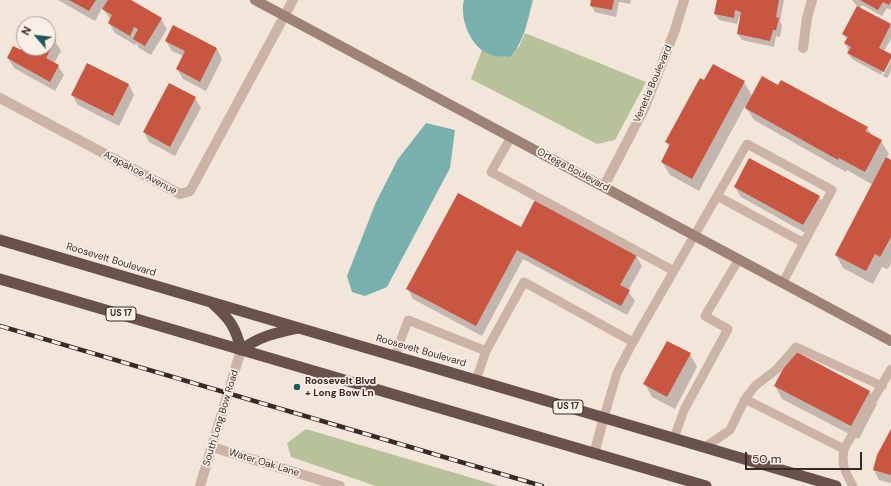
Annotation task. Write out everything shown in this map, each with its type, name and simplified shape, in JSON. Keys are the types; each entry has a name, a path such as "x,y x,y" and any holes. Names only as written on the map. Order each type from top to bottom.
{"highway":[{"name":"Roosevelt Boulevard","path":"0,240 836,486"},
{"name":"US 17","path":"0,279 706,486"},
{"path":"210,302 230,320 237,333 241,350 255,340 267,335 300,328"}],"main road":[{"name":"Ortega Boulevard","path":"255,0 739,258 891,341"}],"street":[{"name":"Arapahoe Avenue","path":"0,98 180,194 190,191 293,0"},
{"name":"Venetia Boulevard","path":"604,186 644,109 675,30 684,0"},
{"path":"803,48 807,18 812,0"},
{"name":"South Long Bow Road","path":"200,486 241,350"},
{"path":"594,454 604,417"},
{"name":"Water Oak Lane","path":"212,447 340,486"}],"lane":[{"path":"511,137 491,172 674,271"},
{"path":"604,417 617,373 633,342 747,144 832,190 783,282"},
{"path":"717,196 804,242"},
{"path":"674,438 684,410 728,329 705,316 739,258"},
{"path":"476,380 486,351 524,282 633,342"},
{"path":"395,356 408,320 486,351"},
{"path":"705,447 730,430 745,399 755,386 777,368 796,346 882,386"},
{"path":"853,486 844,470 842,461 844,449 891,370"},
{"path":"745,399 844,449"}],"green space":[{"path":"525,33 646,82 615,140 597,144 471,79 482,50 491,55 519,47"},
{"path":"306,429 499,486 376,486 291,457 287,443"}],"water":[{"path":"464,0 533,0 522,37 515,51 510,57 495,56 484,52 472,40 463,15"},
{"path":"426,123 455,130 450,168 387,287 365,296 352,292 347,276 376,202 398,159"}],"building":[{"path":"69,0 96,0 89,11"},
{"path":"108,0 131,0 162,18 145,46 133,39 138,29 134,27 130,36 108,23 112,15 102,9"},
{"path":"591,0 614,0 612,10 590,6"},
{"path":"717,0 779,0 776,17 779,18 776,30 773,30 770,41 737,34 741,12 735,10 734,18 714,14"},
{"path":"860,0 891,1 889,5 883,2 878,10"},
{"path":"857,6 891,24 879,48 891,54 891,58 884,72 847,53 851,47 844,43 848,37 842,34"},
{"path":"173,25 217,48 200,82 176,69 185,51 165,41"},
{"path":"13,46 16,48 16,56 47,56 46,58 59,65 50,82 7,58"},
{"path":"87,63 129,84 113,116 71,95"},
{"path":"713,64 745,81 692,179 661,162 670,144 665,142 700,78 704,80"},
{"path":"762,76 778,85 781,80 868,127 865,131 882,140 865,172 839,158 838,160 745,108"},
{"path":"169,83 196,97 170,147 143,132"},
{"path":"886,157 891,160 891,237 880,257 875,254 866,271 835,255"},
{"path":"749,158 820,196 803,225 734,187"},
{"path":"458,193 521,227 535,200 637,255 620,285 630,290 621,306 517,250 476,326 406,289"},
{"path":"667,341 691,353 667,397 643,384"},
{"path":"793,350 870,391 851,426 774,386"},
{"path":"891,429 891,475 873,470 877,455"}],"railway":[{"path":"0,326 542,486"}],"place":[{"name":"Roosevelt Blvd + Long Bow Ln","path":"297,387"}]}
